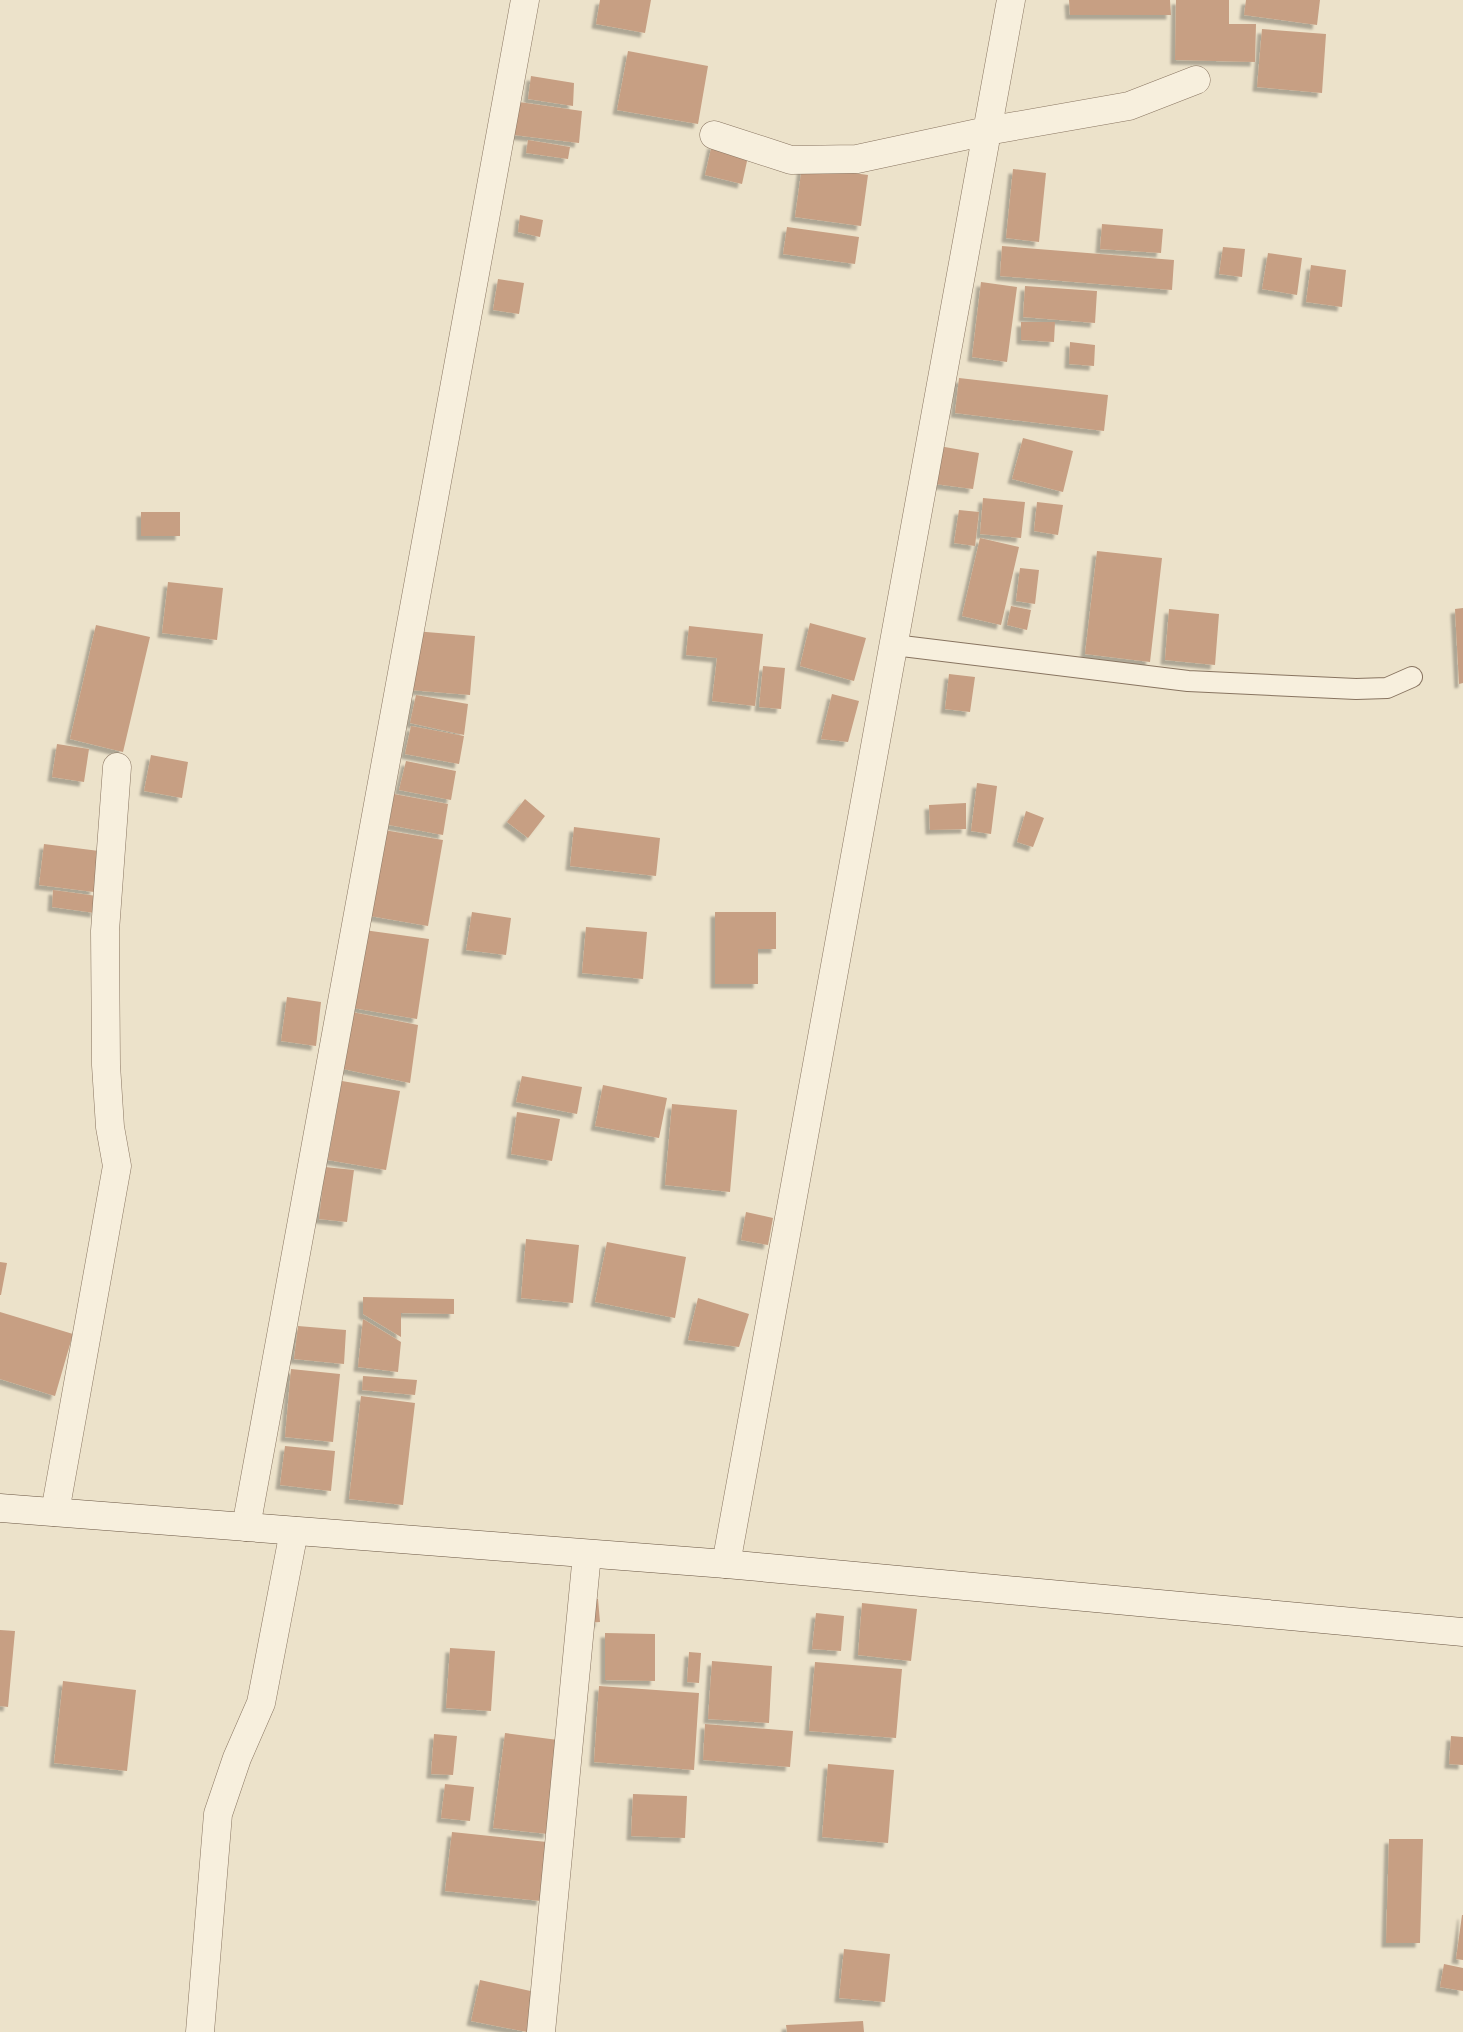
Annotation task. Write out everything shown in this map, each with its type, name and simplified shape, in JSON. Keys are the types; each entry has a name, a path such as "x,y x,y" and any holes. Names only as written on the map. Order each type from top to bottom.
{"street":[{"path":"246,1527 525,0"},
{"path":"726,1564 1011,0"},
{"path":"714,135 791,160 857,159 987,131 1129,106 1196,80"},
{"path":"55,1512 118,1166 110,1127 106,1065 104,931 117,767"},
{"path":"0,1508 726,1564 1463,1632"},
{"path":"200,2032 218,1814 237,1758 261,1703 294,1531"},
{"path":"541,2032 587,1554"}],"lane":[{"path":"894,645 1188,681 1356,689 1387,688 1412,677"}],"building":[{"path":"600,0 651,0 645,33 596,24"},
{"path":"1069,0 1170,0 1171,15 1070,15"},
{"path":"1176,0 1229,0 1229,24 1256,24 1255,62 1175,60"},
{"path":"1246,0 1320,0 1317,25 1244,15"},
{"path":"1262,29 1326,34 1322,93 1257,87"},
{"path":"628,51 708,66 698,124 617,110"},
{"path":"531,76 574,83 573,106 528,99"},
{"path":"519,102 582,111 579,143 514,135"},
{"path":"528,140 570,147 568,159 526,153"},
{"path":"712,144 749,152 742,184 705,175"},
{"path":"802,166 868,175 861,226 795,217"},
{"path":"1013,169 1046,173 1039,242 1006,238"},
{"path":"520,215 543,220 540,237 518,232"},
{"path":"1102,224 1163,229 1161,253 1100,249"},
{"path":"787,227 859,237 855,264 783,254"},
{"path":"1002,246 1174,260 1172,290 1000,276"},
{"path":"1223,247 1245,249 1242,277 1219,274"},
{"path":"1268,253 1302,258 1297,295 1262,289"},
{"path":"1311,265 1346,270 1342,307 1306,302"},
{"path":"498,279 524,283 519,314 493,310"},
{"path":"981,282 1017,287 1007,362 972,357"},
{"path":"1025,286 1097,291 1095,323 1023,317"},
{"path":"1021,322 1055,322 1054,342 1021,340"},
{"path":"1070,342 1095,345 1094,366 1069,364"},
{"path":"959,378 1108,395 1104,431 955,413"},
{"path":"1023,438 1073,451 1063,492 1012,479"},
{"path":"939,446 979,453 973,489 935,484"},
{"path":"983,498 1025,502 1021,538 980,534"},
{"path":"1037,502 1063,505 1058,535 1034,531"},
{"path":"959,510 979,512 975,546 954,543"},
{"path":"141,512 180,512 180,536 141,536"},
{"path":"980,538 1019,547 1001,625 962,616"},
{"path":"1097,551 1162,558 1150,662 1085,654"},
{"path":"1020,568 1039,570 1035,604 1016,601"},
{"path":"168,582 223,588 217,640 162,633"},
{"path":"1011,606 1031,610 1027,630 1007,625"},
{"path":"1463,608 1463,683 1459,684 1455,609"},
{"path":"1169,609 1219,614 1215,665 1165,660"},
{"path":"810,623 866,638 854,681 800,666"},
{"path":"96,625 150,637 123,752 70,739"},
{"path":"689,626 763,634 755,706 712,701 717,658 686,655"},
{"path":"414,631 475,636 470,695 410,690"},
{"path":"763,666 785,668 781,709 759,707"},
{"path":"949,674 975,677 970,712 945,709"},
{"path":"832,694 859,701 848,742 821,739"},
{"path":"416,695 468,704 464,735 410,723"},
{"path":"411,726 464,736 459,764 405,754"},
{"path":"57,744 89,749 84,782 52,777"},
{"path":"151,755 188,762 182,798 144,791"},
{"path":"406,761 456,771 451,800 399,790"},
{"path":"977,783 997,786 991,834 971,831"},
{"path":"394,794 448,804 443,835 389,825"},
{"path":"525,799 545,816 528,838 507,822"},
{"path":"966,803 966,829 930,830 929,805"},
{"path":"1026,811 1044,818 1033,847 1017,842"},
{"path":"574,827 660,838 656,876 570,866"},
{"path":"384,830 443,840 428,926 370,916"},
{"path":"44,844 99,851 94,892 39,885"},
{"path":"53,890 97,896 95,913 52,907"},
{"path":"472,912 511,918 506,955 466,950"},
{"path":"715,912 776,912 776,949 758,949 758,984 715,984"},
{"path":"586,927 647,932 643,979 582,973"},
{"path":"364,930 429,939 417,1019 353,1008"},
{"path":"287,997 321,1002 316,1046 281,1041"},
{"path":"352,1012 418,1025 410,1083 343,1069"},
{"path":"522,1076 582,1087 577,1114 516,1102"},
{"path":"342,1081 400,1091 386,1170 328,1160"},
{"path":"603,1085 667,1098 659,1138 595,1126"},
{"path":"672,1104 737,1110 730,1192 665,1185"},
{"path":"517,1112 560,1119 552,1161 511,1154"},
{"path":"325,1167 354,1170 347,1222 319,1219"},
{"path":"746,1212 773,1218 768,1245 741,1240"},
{"path":"526,1239 579,1245 573,1303 521,1298"},
{"path":"607,1242 686,1257 675,1318 595,1302"},
{"path":"0,1262 7,1263 1,1295 0,1295"},
{"path":"363,1297 454,1299 454,1314 401,1313 401,1337 363,1314"},
{"path":"698,1298 749,1314 739,1347 688,1340"},
{"path":"0,1312 73,1334 55,1396 0,1379"},
{"path":"363,1319 401,1342 398,1372 358,1367"},
{"path":"298,1326 346,1330 344,1364 294,1359"},
{"path":"291,1369 340,1374 333,1442 285,1437"},
{"path":"363,1376 417,1380 415,1395 362,1390"},
{"path":"361,1396 415,1403 403,1505 349,1499"},
{"path":"285,1446 335,1451 331,1491 280,1485"},
{"path":"585,1599 598,1599 600,1622 586,1623"},
{"path":"862,1603 917,1609 911,1661 858,1655"},
{"path":"816,1613 844,1616 841,1651 812,1649"},
{"path":"0,1630 15,1631 8,1707 0,1706"},
{"path":"605,1633 655,1634 655,1681 605,1680"},
{"path":"450,1648 495,1651 491,1711 446,1708"},
{"path":"689,1652 701,1653 699,1683 687,1682"},
{"path":"712,1661 772,1666 769,1723 708,1719"},
{"path":"815,1662 902,1669 896,1738 809,1731"},
{"path":"63,1681 136,1690 127,1771 54,1763"},
{"path":"599,1686 699,1693 694,1770 594,1762"},
{"path":"705,1724 793,1731 790,1767 703,1760"},
{"path":"505,1733 558,1740 548,1834 493,1828"},
{"path":"434,1734 457,1736 453,1775 431,1774"},
{"path":"1451,1736 1463,1737 1463,1765 1449,1764"},
{"path":"828,1764 894,1770 888,1843 822,1837"},
{"path":"445,1784 474,1787 470,1821 441,1818"},
{"path":"633,1794 687,1796 685,1838 631,1836"},
{"path":"452,1832 547,1842 541,1901 445,1891"},
{"path":"1389,1839 1423,1839 1420,1943 1386,1943"},
{"path":"1463,1915 1463,1960 1456,1959"},
{"path":"844,1949 890,1954 885,2002 839,1998"},
{"path":"1444,1964 1463,1968 1463,1991 1440,1987"},
{"path":"480,1980 535,1992 527,2032 471,2021"},
{"path":"863,2021 864,2032 787,2032 786,2025"}]}
